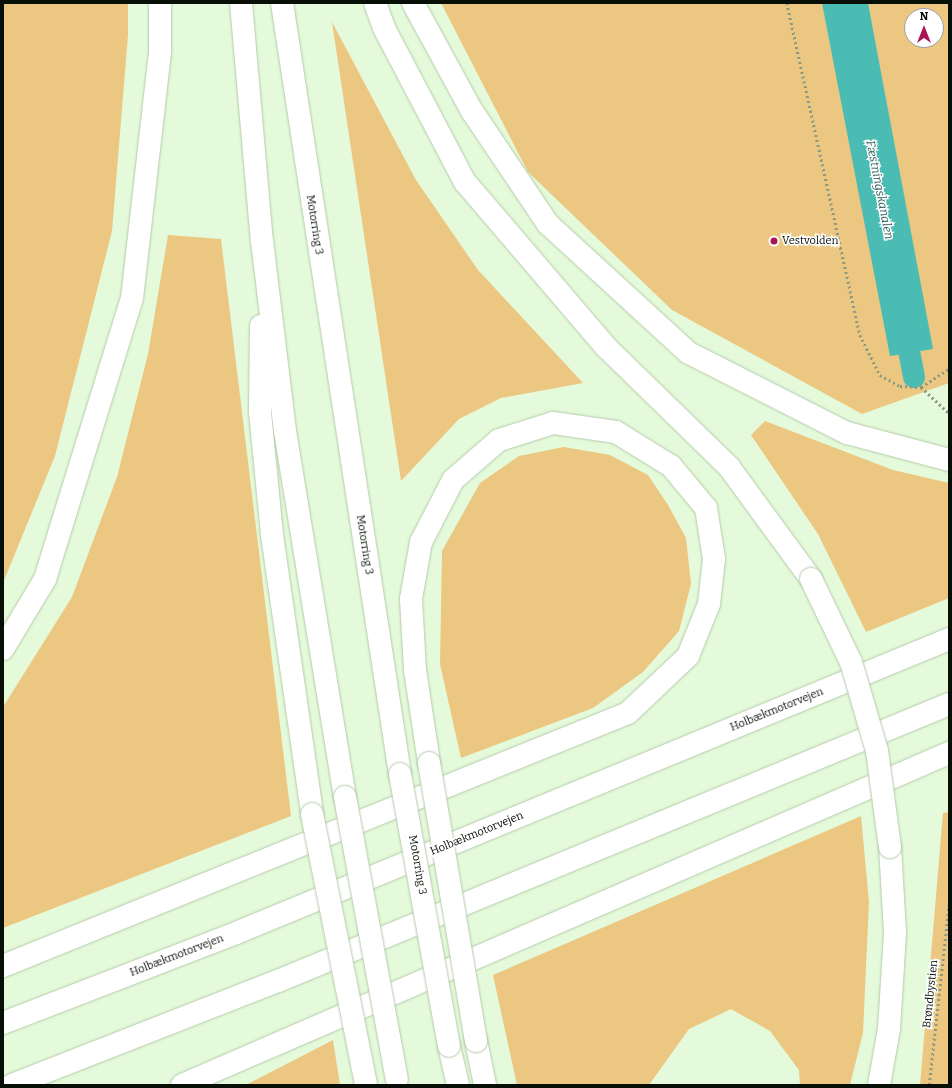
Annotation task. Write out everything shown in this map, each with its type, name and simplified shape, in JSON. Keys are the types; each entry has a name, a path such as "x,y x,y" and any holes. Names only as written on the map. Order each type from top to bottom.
{"highway":[{"path":"3,649 45,579 132,298 160,50 160,3"},
{"path":"241,3 262,241 285,431 345,797 398,1082"},
{"name":"Motorring 3","path":"282,3 400,774 458,1085"},
{"path":"375,3 384,28 465,182 607,348 729,467 811,579 851,662 877,751 890,847 895,933 889,1029 879,1085"},
{"path":"413,3 472,111 548,224 689,353 846,434 949,460"},
{"path":"262,241 260,412 272,535 312,814 366,1085"},
{"path":"3,966 628,713 688,656 709,604 714,558 706,508 671,466 616,432 553,423 499,440 453,480 421,542 411,599 415,670 429,763 476,1041 484,1085"},
{"name":"Holbækmotorvejen","path":"3,1023 244,930 949,639"},
{"path":"12,1085 278,981 949,704"},
{"path":"182,1085 949,753"}],"path":[{"path":"787,3 860,335 880,375 900,386 922,387 949,369"},
{"path":"922,387 949,412"},
{"name":"Brøndbystien","path":"929,1085 949,904"}],"shaded area":[{"path":"3,3 128,3 128,35 112,231 55,456 3,583"},
{"name":"Vestvolden","path":"441,3 949,3 949,383 862,414 672,310 528,172"},
{"path":"332,22 416,180 478,270 583,383 501,398 459,419 401,481"},
{"path":"168,235 221,239 291,816 3,928 3,707 72,597 117,477 148,354"},
{"path":"765,421 893,470 949,483 949,598 866,632 818,534 751,435"},
{"path":"564,447 610,455 648,475 668,505 686,538 691,584 679,631 643,672 593,708 461,758 440,664 442,551 480,483 519,456"},
{"path":"949,812 949,1085 920,1085 943,813"},
{"path":"861,816 869,902 863,1033 850,1085 800,1085 799,1070 770,1031 731,1009 689,1029 649,1085 517,1085 493,975"},
{"path":"333,1040 340,1085 246,1085"}],"water":[{"path":"822,3 868,3 933,349 890,356"}],"waterway":[{"name":"Fæstningskanalen","path":"904,325 914,377"}],"place":[{"name":"Vestvolden","path":"774,241"}]}
